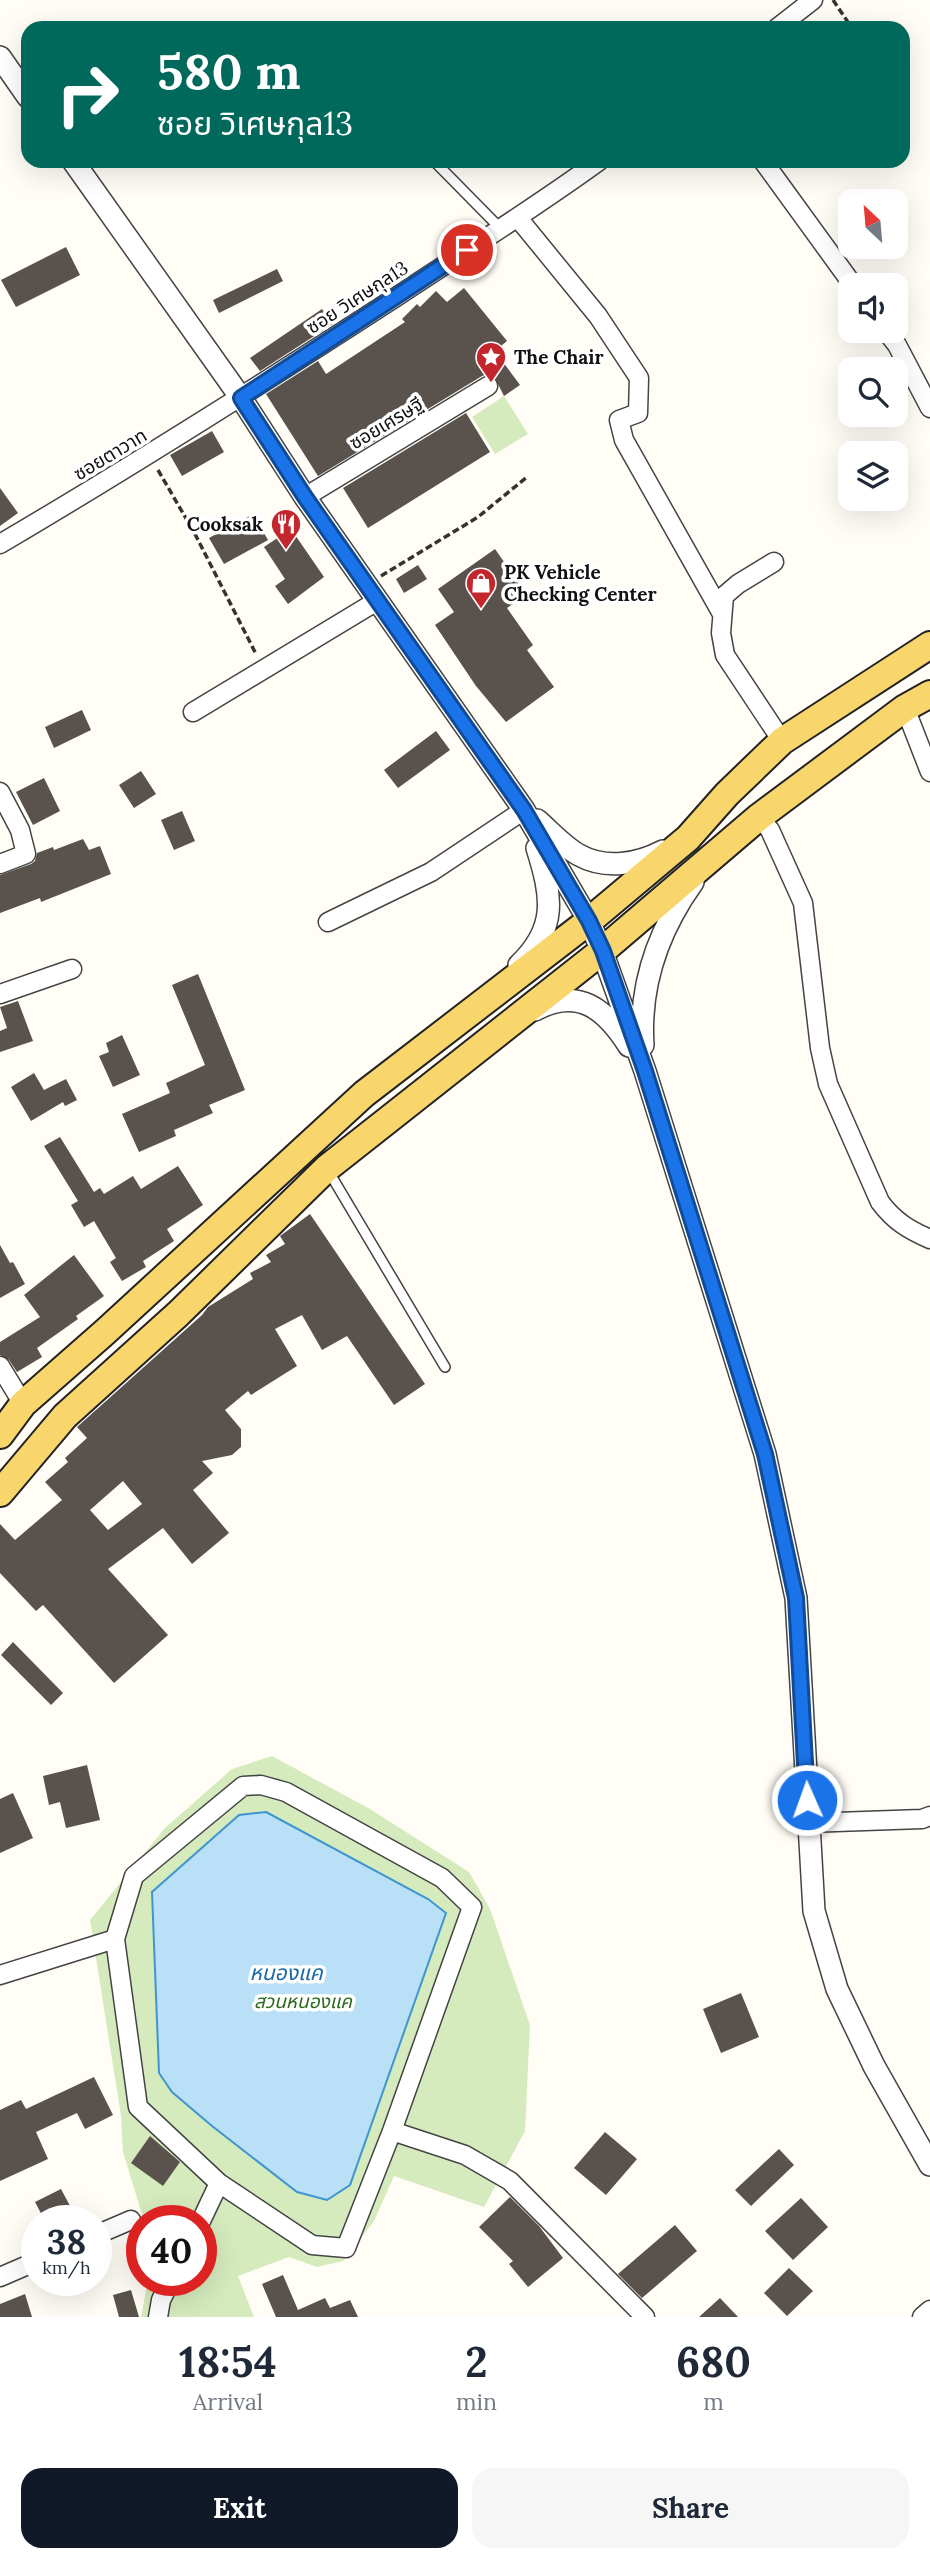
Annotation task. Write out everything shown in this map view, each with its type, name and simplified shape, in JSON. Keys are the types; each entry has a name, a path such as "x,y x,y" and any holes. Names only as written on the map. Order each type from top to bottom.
{"main road":[{"path":"0,1435 23,1404 364,1094 589,921 688,838 727,794 782,741 930,645"},
{"path":"0,1493 65,1416 178,1314 327,1168 603,951 759,817 905,708 930,694"}],"street":[{"path":"786,21 813,0"},
{"path":"0,57 21,87"},
{"path":"79,168 241,398 305,497 524,810 589,921 603,951 645,1071 765,1454 796,1598 814,1911 837,1989 874,2066 930,2165"},
{"name":"ซอย วิเศษกุล13","path":"241,398 518,218 589,168"},
{"path":"768,168 844,273"},
{"path":"518,218 598,317 639,377 638,414 619,420 624,440 721,612"},
{"path":"895,343 930,408"},
{"name":"ซอยเศรษฐี","path":"305,497 488,386"},
{"name":"ซอยตาวาท","path":"0,544 241,398"},
{"path":"774,562 724,596 721,634 725,655 782,741"},
{"path":"192,712 263,669 372,593"},
{"path":"905,708 930,772"},
{"path":"0,792 20,830 26,854 0,864"},
{"path":"524,810 580,855 603,862 625,864 646,860 688,838"},
{"path":"328,922 431,872 524,810"},
{"path":"475,1009 534,951 547,928 550,902 546,876 524,810"},
{"path":"759,817 770,830 803,903 820,1048 828,1084 880,1202 891,1217 908,1230 930,1240"},
{"path":"645,1071 641,1017 646,982 656,947 673,909 708,861"},
{"path":"0,994 72,969"},
{"path":"513,1021 548,1003 562,999 581,1000 601,1013 621,1033 645,1071"},
{"path":"0,1366 23,1404"},
{"path":"261,1784 286,1792 442,1878 472,1907 392,2132 346,2248 312,2245 219,2183 138,2107 115,1939 134,1876 243,1786 261,1784"},
{"path":"807,1823 922,1819 930,1816"},
{"path":"0,1975 115,1939"},
{"path":"392,2132 465,2155 510,2181 645,2317"},
{"path":"209,2205 219,2183"},
{"path":"0,2277 21,2268"},
{"path":"158,2317 164,2296"},
{"path":"922,2317 930,2310"}],"lane":[{"path":"441,168 500,228"},
{"path":"327,1168 445,1367"}],"path":[{"path":"833,0 847,21"},
{"path":"149,456 195,534 263,669"},
{"path":"372,593 478,517 527,477"}],"green space":[{"path":"504,396 528,434 495,454 472,417"},
{"name":"สวนหนองแค","path":"272,1756 370,1809 469,1872 490,1909 530,2025 525,2131 484,2207 394,2176 374,2221 343,2261 317,2267 289,2257 238,2276 254,2317 141,2317 145,2296 217,2296 217,2205 139,2205 123,2152 121,2116 90,1920 165,1828 232,1769"}],"water":[{"name":"หนองแค","path":"266,1812 428,1899 446,1913 350,2185 327,2200 297,2192 172,2092 159,2073 152,1892 239,1815"}],"building":[{"path":"66,247 80,275 16,307 1,280"},
{"path":"277,269 283,281 219,313 213,300"},
{"path":"464,288 507,341 495,351 520,385 504,396 494,376 482,376 318,476 266,394 318,361 326,374 405,322 402,319 417,304 420,307 436,291 447,302"},
{"path":"322,309 333,324 260,371 250,358"},
{"path":"466,413 490,452 368,528 343,488"},
{"path":"212,431 224,452 182,476 170,455"},
{"path":"0,488 18,513 0,526"},
{"path":"253,514 268,540 224,564 209,538"},
{"path":"291,529 324,577 288,604 275,586 285,579 264,547"},
{"path":"495,549 527,595 507,608 533,645 527,650 554,687 506,722 476,686 435,625 454,612 438,589"},
{"path":"418,565 427,579 404,593 396,579"},
{"path":"82,710 91,730 54,748 45,727"},
{"path":"436,731 450,750 398,788 384,770"},
{"path":"141,771 156,794 134,808 119,785"},
{"path":"44,778 60,811 33,825 16,792"},
{"path":"182,811 195,841 174,850 161,820"},
{"path":"83,839 89,850 100,846 111,874 41,902 40,898 0,913 0,875 31,864 37,853"},
{"path":"198,974 245,1090 209,1105 213,1113 174,1130 176,1136 139,1152 122,1114 170,1093 166,1083 205,1065 172,985"},
{"path":"18,1001 33,1041 0,1052 0,1031 7,1028 0,1007"},
{"path":"122,1035 140,1075 113,1087 99,1056 109,1052 106,1043"},
{"path":"34,1073 44,1090 66,1079 77,1100 65,1106 63,1102 31,1121 11,1087"},
{"path":"60,1137 94,1192 100,1188 104,1194 133,1176 141,1189 178,1166 203,1205 167,1229 174,1241 143,1261 146,1267 122,1281 110,1262 116,1258 94,1221 84,1227 71,1205 78,1201 44,1146"},
{"path":"310,1214 425,1384 394,1405 347,1336 322,1350 302,1315 275,1329 297,1366 251,1395 248,1391 225,1410 241,1429 241,1447 232,1455 202,1461 213,1473 193,1490 229,1533 192,1564 163,1528 108,1569 168,1635 114,1683 43,1605 36,1611 0,1573 0,1524 15,1540 62,1500 45,1482 68,1462 65,1458 87,1438 77,1427 208,1307 253,1279 250,1273 271,1262 266,1255 285,1244 280,1236","holes":["123,1481 142,1504 108,1530 90,1510"]},
{"path":"0,1245 25,1284 0,1298"},
{"path":"74,1255 104,1296 76,1316 78,1319 37,1348 42,1357 17,1372 9,1360 0,1355 0,1342 40,1317 24,1295"},
{"path":"13,1642 63,1693 51,1705 1,1655"},
{"path":"87,1765 100,1820 66,1828 60,1802 49,1805 43,1776"},
{"path":"13,1793 33,1838 0,1853 0,1799"},
{"path":"741,1993 759,2037 721,2053 703,2009"},
{"path":"94,2077 113,2115 85,2129 77,2113 36,2132 48,2159 0,2181 0,2110 21,2100 26,2109"},
{"path":"605,2132 637,2159 606,2195 574,2168"},
{"path":"150,2136 180,2162 163,2186 131,2163"},
{"path":"779,2149 794,2165 751,2206 735,2190"},
{"path":"61,2189 70,2205 37,2205 35,2202"},
{"path":"510,2197 539,2226 563,2258 528,2287 509,2264 513,2261 479,2227"},
{"path":"801,2198 828,2227 793,2260 765,2231"},
{"path":"675,2225 697,2251 642,2298 618,2274"},
{"path":"789,2268 813,2291 787,2316 764,2293"},
{"path":"283,2275 298,2310 325,2298 330,2308 350,2300 358,2317 276,2317 262,2284"},
{"path":"126,2291 126,2296 133,2296 139,2317 119,2317 113,2295"},
{"path":"26,2296 32,2317 0,2317 0,2304"},
{"path":"720,2298 738,2317 699,2317"}],"place":[{"name":"The Chair","path":"491,384"},
{"name":"Cooksak","path":"286,551"},
{"name":"PK Vehicle Checking Center","path":"481,610"}],"route":[{"path":"467,250 241,398 305,497 524,810 589,921 603,951 645,1071 765,1454 796,1598 807,1800"}]}
